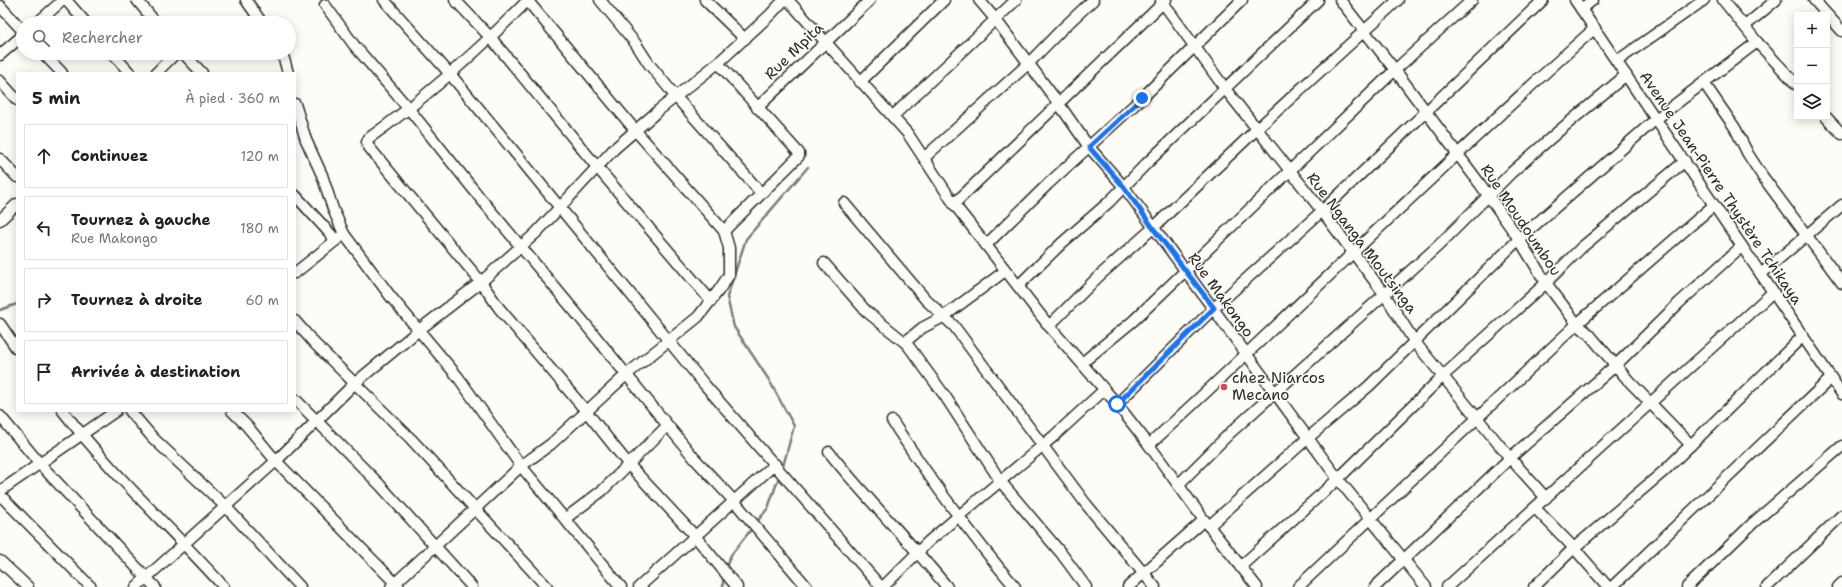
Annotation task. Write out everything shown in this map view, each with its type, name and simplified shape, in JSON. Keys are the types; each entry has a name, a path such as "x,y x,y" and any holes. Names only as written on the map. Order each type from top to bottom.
{"street":[{"path":"45,16 63,0"},
{"path":"66,0 80,16"},
{"path":"137,0 150,16"},
{"path":"246,0 257,16"},
{"path":"384,0 450,74 704,384 882,587 929,542 1001,482 1104,390"},
{"path":"455,0 491,38 597,167 711,301"},
{"path":"233,412 247,426 276,461 395,586 474,508 521,466 551,444 586,411 626,376 698,317 711,301 729,274 730,248 724,231 635,130 528,0 491,38 450,74 409,109 369,138 367,142 368,146 481,282 499,308 586,411 629,465 695,536 737,587"},
{"path":"600,0 636,44 649,64 676,97 761,193"},
{"path":"705,0 745,38"},
{"path":"136,587 276,461 355,384 419,330 481,282 536,233 597,167 635,130 718,63 784,0"},
{"path":"788,0 860,82 893,116 925,157 954,204 1005,271 1150,445 1178,485 1257,587"},
{"name":"Rue Mpita","path":"757,108 870,0"},
{"path":"860,82 944,0"},
{"name":"Rue Makongo","path":"979,0 996,20 1059,104 1089,147 1124,187 1338,479 1426,587"},
{"path":"893,116 1016,0"},
{"path":"925,157 1028,64 1093,0"},
{"path":"986,245 1242,0"},
{"path":"1018,286 1062,243 1109,202 1318,0"},
{"name":"Rue Moudoumbou","path":"1340,0 1458,154 1519,239 1546,283 1577,324 1589,334 1628,380 1691,445"},
{"path":"1050,326 1099,276 1153,228 1398,0"},
{"path":"1082,363 1133,321 1395,70 1472,0"},
{"path":"1117,404 1214,308 1322,211 1543,0"},
{"name":"Avenue Jean-Pierre Thystère Tchikaya","path":"1575,0 1842,393"},
{"path":"1581,9 1593,0"},
{"path":"1617,61 1704,0"},
{"path":"1723,0 1757,42 1796,84"},
{"path":"1745,26 1776,0"},
{"path":"1814,0 1842,31"},
{"path":"954,204 1059,104 1163,1"},
{"name":"Rue Nganga Moutsinga","path":"1163,1 1226,90 1322,211 1385,295 1414,341 1510,458 1546,498"},
{"path":"325,5 354,45 409,109 695,460 734,501 807,587"},
{"path":"0,6 16,23"},
{"path":"1150,445 1247,356 1404,203 1525,90 1595,28"},
{"path":"0,55 16,41"},
{"path":"1128,587 1207,523 1368,386 1519,239 1656,119 1757,42"},
{"path":"50,60 61,72"},
{"path":"118,60 129,72"},
{"path":"157,72 169,60"},
{"path":"189,60 201,72"},
{"path":"283,60 288,72"},
{"path":"718,63 799,153 724,231"},
{"path":"1178,485 1230,433 1438,246 1489,197 1512,172 1626,75"},
{"path":"0,81 16,99"},
{"path":"1704,83 1735,128 1762,177 1842,284"},
{"path":"296,107 306,140 322,175 340,237"},
{"path":"1829,120 1842,134"},
{"path":"0,159 16,176"},
{"path":"1240,567 1338,479 1443,376 1546,283 1581,248 1685,161"},
{"path":"296,196 340,237 419,330 458,377 521,466 566,518 621,587"},
{"path":"844,203 878,245 943,317 954,326 1026,421 1042,446 1086,504 1155,587"},
{"path":"1761,274 1842,204"},
{"path":"0,220 16,205"},
{"path":"1298,587 1577,324 1714,205"},
{"path":"296,272 340,237"},
{"path":"1375,587 1404,561 1510,458 1616,365 1742,246"},
{"path":"824,263 866,311 905,342 946,396 1001,482 1061,553 1086,587"},
{"path":"905,342 922,328 943,317 1005,271"},
{"path":"1447,587 1773,292"},
{"path":"296,322 355,384 411,439 547,587"},
{"path":"0,324 16,348"},
{"path":"1534,587 1574,548 1664,472 1803,336"},
{"path":"1612,587 1831,378"},
{"path":"296,400 380,485 434,547 472,587"},
{"path":"64,412 99,456 184,543 224,587"},
{"path":"0,491 115,412"},
{"path":"131,412 153,438 225,506 300,587"},
{"path":"0,416 40,464 155,587"},
{"path":"892,421 959,518 1015,587"},
{"path":"566,518 603,490 667,426"},
{"path":"1687,587 1753,523 1842,446"},
{"path":"829,452 848,476 919,552 947,587"},
{"path":"638,587 775,464"},
{"path":"0,495 91,587"},
{"path":"1535,508 1574,548 1608,587"},
{"path":"1768,587 1842,515"},
{"path":"0,561 28,587"},
{"path":"1838,587 1842,583"}],"waterway":[{"path":"782,470 794,426 769,380 734,327 727,297 746,239 808,167"},
{"path":"0,310 16,304"},
{"path":"756,523 768,508 780,474"},
{"path":"725,569 731,555 753,527"},
{"path":"723,576 723,587"}],"place":[{"name":"chez Niarcos Mecano","path":"1224,387"}],"route":[{"path":"1117,404 1214,308 1153,228 1124,187 1089,147 1142,98"}]}
